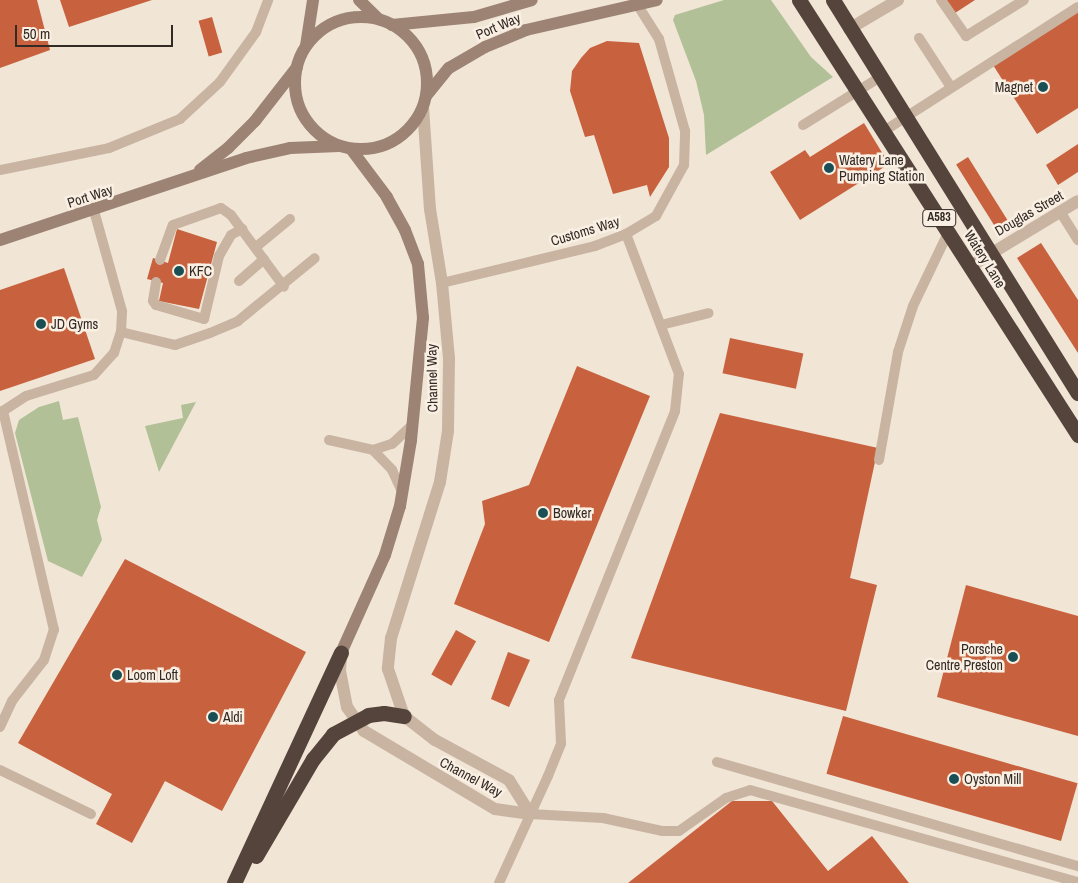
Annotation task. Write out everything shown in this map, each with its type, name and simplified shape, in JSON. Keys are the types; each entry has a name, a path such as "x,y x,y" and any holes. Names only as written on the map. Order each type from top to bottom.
{"highway":[{"name":"Watery Lane","path":"799,0 969,266 1073,416 1078,436"},
{"name":"Watery Lane","path":"833,0 849,29 1078,393"},
{"path":"234,883 341,653"},
{"path":"240,883 322,746 354,720 384,713 404,716"}],"street":[{"path":"313,0 306,46 297,67 295,89 301,111 314,129 346,147 373,148 391,142 406,132 424,102 426,74 421,56 411,40 392,25 379,19 359,0"},
{"name":"Port Way","path":"392,25 474,17 532,0"},
{"name":"Port Way","path":"424,102 449,68 485,47 526,30 657,0"},
{"path":"849,29 898,0"},
{"path":"306,46 321,30 341,20 360,17 379,19"},
{"name":"Port Way","path":"188,179 235,142 297,67"},
{"name":"Channel Way","path":"424,102 430,209 442,283 449,359 448,431 440,482 413,576 396,620 388,654 391,684 404,716 435,740 509,780 530,814"},
{"name":"Port Way","path":"0,240 94,211 246,158 290,148 346,147"},
{"name":"Channel Way","path":"346,147 387,197 405,230 418,264 423,318 402,491 385,555 341,653 343,690 354,720 375,740 495,809 530,814"},
{"name":"Douglas Street","path":"969,266 1078,202"}],"lane":[{"path":"0,170 109,148 180,119 220,82 256,32 268,0"},
{"path":"941,0 966,36 1024,0"},
{"name":"Customs Way","path":"442,283 595,246 626,234 656,216 684,165 685,131 658,39 638,4"},
{"path":"884,131 904,116 1078,7"},
{"path":"919,38 951,87"},
{"path":"803,124 880,77"},
{"path":"160,260 173,225 220,208 242,229 284,287"},
{"path":"0,727 12,701 44,660 54,630 2,412 26,396 94,375 110,360 121,332 122,311 94,211"},
{"path":"1061,213 1078,240"},
{"path":"256,247 290,219"},
{"path":"156,282 153,301 156,305 204,319 219,256 230,235 242,229"},
{"path":"879,460 898,352 913,306 948,233"},
{"path":"500,883 561,743 559,700 676,411 679,374 626,234"},
{"path":"121,332 175,345 238,321 284,287 315,258"},
{"path":"239,281 264,259"},
{"path":"661,325 709,312"},
{"path":"329,440 373,450 392,444 411,426"},
{"path":"373,450 392,470 402,491"},
{"path":"718,762 1078,866"},
{"path":"0,770 91,814"},
{"path":"530,814 603,818 662,832 679,831 726,798 750,790 1078,882"}],"green space":[{"path":"724,0 771,0 811,57 833,77 706,155 704,115 696,81 673,20 675,15"},
{"path":"59,401 63,420 78,417 101,507 97,520 102,540 82,577 48,561 15,433 19,420 39,407"},
{"path":"196,402 159,472 145,426 183,418 181,405"}],"building":[{"path":"0,0 37,0 50,50 0,68"},
{"path":"60,0 152,0 69,27"},
{"path":"946,0 975,0 955,13"},
{"name":"Magnet","path":"1078,11 1078,108 1037,134 993,65"},
{"path":"212,17 222,53 209,56 199,21"},
{"path":"607,41 639,43 669,138 669,167 650,197 647,185 613,194 594,135 585,137 570,91 572,71 581,58 590,48"},
{"name":"Watery Lane Pumping Station","path":"864,123 889,164 800,220 770,172 805,150 810,157"},
{"path":"1078,144 1078,172 1058,185 1046,165"},
{"path":"968,157 1010,225 999,232 956,164"},
{"name":"KFC","path":"177,229 217,242 199,309 159,301 163,283 147,279 153,258 168,263"},
{"path":"1041,243 1078,300 1078,353 1017,258"},
{"name":"JD Gyms","path":"64,268 95,359 0,391 0,290"},
{"path":"730,338 803,354 796,389 723,373"},
{"name":"Bowker","path":"577,366 650,396 549,642 454,604 485,524 482,501 529,485"},
{"path":"720,413 878,448 850,578 877,585 846,711 631,658"},
{"path":"125,559 306,652 222,811 165,781 132,843 96,824 112,794 18,743"},
{"name":"Porsche Centre Preston","path":"966,585 1078,616 1078,736 937,697"},
{"path":"456,630 476,641 451,686 431,675"},
{"path":"508,652 530,660 509,707 491,699"},
{"name":"Oyston Mill","path":"843,716 1078,783 1061,841 826,774"},
{"path":"732,801 772,801 828,871 872,836 909,883 628,883"}],"place":[{"name":"Magnet","path":"1043,87"},
{"name":"Watery Lane Pumping Station","path":"829,168"},
{"name":"KFC","path":"179,271"},
{"name":"JD Gyms","path":"41,324"},
{"name":"Bowker","path":"543,513"},
{"name":"Porsche Centre Preston","path":"1013,657"},
{"name":"Loom Loft","path":"117,675"},
{"name":"Aldi","path":"213,717"},
{"name":"Oyston Mill","path":"954,779"}]}
